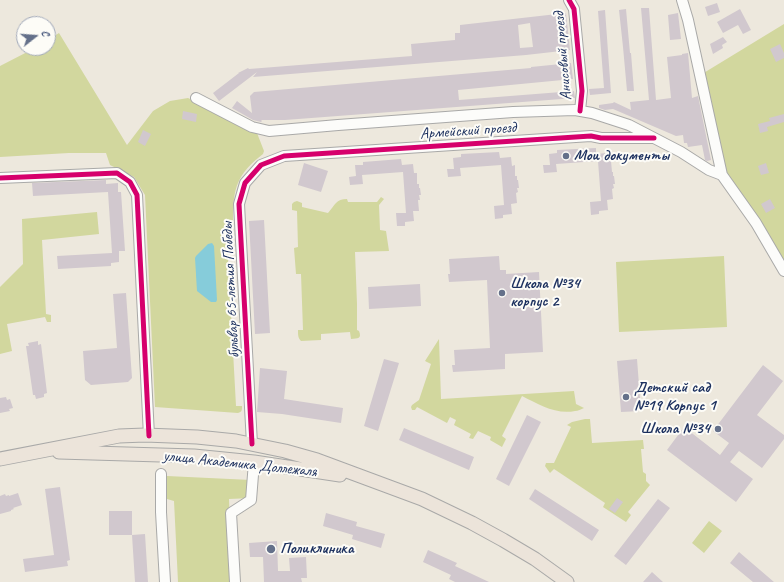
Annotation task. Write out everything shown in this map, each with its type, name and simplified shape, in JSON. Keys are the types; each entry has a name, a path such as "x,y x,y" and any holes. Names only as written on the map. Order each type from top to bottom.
{"main road":[{"name":"улица Академика Доллежаля","path":"0,459 119,436 196,438 236,441 252,444 317,460 422,500 472,523 503,540 567,582"},
{"path":"115,454 114,445 119,436"},
{"name":"улица Академика Доллежаля","path":"37,452 194,456 254,462 370,480"},
{"path":"286,467 291,460 288,452"}],"street":[{"name":"Анисовый проезд","path":"569,0 574,10 582,91 580,111"},
{"path":"682,0 688,20 722,175 756,223 784,271"},
{"path":"196,98 252,128 269,131 513,112 575,110 592,113 629,126 654,138"},
{"name":"Армейский проезд","path":"284,156 591,136 601,138 654,138 681,152 709,170 722,175"},
{"name":"бульвар 65-летия Победы","path":"252,444 239,204 245,183 261,165 284,156"},
{"path":"0,178 117,173 130,182 137,195 149,436"},
{"path":"235,582 231,513 252,500 254,462"},
{"path":"161,474 161,512 165,582"}],"green space":[{"path":"784,24 784,264 759,219 723,174 702,74"},
{"path":"59,33 127,145 153,111 170,101 188,98 257,133 264,151 263,154 247,168 238,182 234,199 233,220 226,222 236,406 242,406 242,411 239,413 155,407 145,195 134,177 110,165 106,153 69,153 0,157 0,66 19,56 56,56 56,35"},
{"path":"381,197 384,199 379,205 380,230 386,231 389,251 355,252 357,330 359,331 360,337 351,339 350,332 321,334 321,340 301,341 298,336 298,330 303,330 301,274 296,274 294,248 298,247 297,211 292,210 292,204 297,201 302,203 302,207 328,213 336,203 343,199 347,199 348,202 377,202"},
{"path":"97,212 99,234 42,240 46,314 51,315 51,322 47,322 45,317 7,324 12,351 0,354 0,287 23,264 22,219"},
{"path":"724,256 727,327 619,332 616,262"},
{"path":"439,339 441,399 574,391 576,404 584,408 568,412 554,410 522,396 502,436 506,439 502,447 490,440 491,437 478,431 473,439 469,438 471,434 454,425 456,420 450,417 447,423 417,407 415,410 412,410 411,407 419,400 431,364 425,361"},
{"path":"590,419 592,443 643,440 644,449 641,449 643,472 646,474 646,481 650,485 628,512 631,515 626,522 603,507 605,503 554,469 550,473 545,466 546,463 554,463 571,427 567,425 572,422"},
{"path":"167,476 251,480 252,498 229,499 232,582 178,582 174,501 167,499"},
{"path":"709,521 722,531 704,553 692,543"}],"water":[{"path":"212,243 214,246 216,302 211,302 197,291 195,258 208,244"}],"building":[{"path":"717,3 720,12 708,16 705,7"},
{"path":"641,8 649,8 656,100 671,98 667,57 688,53 692,98 698,96 711,160 705,160 702,145 688,147 687,143 684,143 683,135 676,136 613,109 605,110 599,108 599,105 614,102 631,110 630,102 649,100"},
{"path":"626,9 634,91 627,91 619,10"},
{"path":"740,9 751,30 743,34 738,25 723,33 717,22"},
{"path":"605,10 611,93 590,95 589,89 604,88 598,11"},
{"path":"566,13 570,50 526,55 253,77 257,72 219,101 213,93 238,73 248,68 412,56 411,44 455,40 455,33 460,33 460,25","holes":["530,23 533,47 520,48 518,25"]},
{"path":"678,13 681,39 670,40 668,15"},
{"path":"723,37 727,42 722,45 723,48 713,54 710,44"},
{"path":"780,44 784,53 784,58 776,62 770,49"},
{"path":"571,63 573,79 458,90 459,100 574,91 575,98 285,120 261,120 261,122 253,120 232,108 237,101 252,113 250,96 254,92 531,68"},
{"path":"183,111 197,114 196,122 182,119"},
{"path":"784,114 784,122 767,127 768,131 760,133 758,124 770,121 769,118"},
{"path":"143,130 151,134 145,146 138,142"},
{"path":"596,148 596,154 607,153 608,161 611,161 615,184 613,184 614,188 612,189 613,199 607,200 608,210 599,211 599,214 591,215 590,202 601,201 598,161 556,164 557,172 544,173 543,165 550,165 549,154 557,153 557,150"},
{"path":"499,152 500,158 511,157 512,166 515,165 515,176 517,176 519,188 517,188 518,192 516,193 517,203 511,204 512,214 503,215 503,218 495,219 494,206 504,205 501,165 460,168 461,176 448,177 447,169 454,169 453,158 461,157 461,154"},
{"path":"401,159 402,165 413,164 414,173 417,173 417,184 419,184 421,195 419,195 420,200 418,200 419,211 413,211 414,221 405,222 405,226 397,226 396,213 406,213 403,172 362,175 363,184 350,185 349,177 356,176 355,165 363,165 363,162"},
{"path":"304,163 328,171 321,192 298,185"},
{"path":"766,163 769,173 761,175 758,166"},
{"path":"106,180 106,184 118,183 118,192 121,192 125,251 119,251 119,262 111,263 111,266 58,269 57,256 112,253 108,192 33,196 32,183"},
{"path":"770,199 775,208 766,213 761,204"},
{"path":"264,220 270,333 255,334 249,221"},
{"name":"Школа №34 корпус 2","path":"499,256 500,270 506,270 506,274 539,272 543,352 505,354 505,369 453,372 452,365 455,365 454,350 490,348 487,280 449,282 449,259"},
{"path":"420,284 421,306 369,309 368,287"},
{"path":"126,293 132,378 128,382 91,385 85,380 83,351 117,348 113,294"},
{"path":"38,341 38,345 41,344 47,393 44,394 44,397 36,399 35,395 33,395 26,346 29,346 28,343"},
{"path":"384,359 399,363 378,431 364,426"},
{"path":"637,359 641,411 621,412 617,361"},
{"path":"763,365 783,381 757,415 784,435 784,439 762,468 739,451 730,462 753,479 736,502 667,450 684,427 720,455 729,443 713,431"},
{"path":"260,368 287,371 284,399 343,408 341,423 282,414 257,412"},
{"path":"6,397 7,400 10,399 13,408 9,409 10,411 0,413 0,398"},
{"path":"527,415 541,422 509,486 496,479"},
{"path":"404,428 474,457 469,470 399,440"},
{"path":"60,487 70,560 67,561 68,566 25,572 23,559 54,555 45,489"},
{"path":"535,489 599,530 592,541 529,499"},
{"path":"18,493 22,505 13,508 14,509 11,511 0,514 0,496 5,494 6,496 9,496"},
{"path":"617,498 623,502 615,513 609,509"},
{"path":"658,499 670,508 626,565 614,556"},
{"path":"109,511 132,511 132,535 109,535"},
{"path":"326,513 357,522 356,526 385,534 381,548 352,539 353,535 323,526"},
{"path":"145,534 148,582 135,582 132,535"},
{"path":"277,541 278,571 290,571 289,558 306,557 307,578 301,578 302,582 264,582 263,557 250,557 249,543"},
{"path":"428,550 457,563 455,566 489,582 455,582 449,579 451,575 423,562"},
{"path":"739,552 774,582 753,582 730,563"},
{"path":"652,572 663,582 643,582"}],"cycle path":[{"path":"569,0 574,9 582,91 580,111"},
{"path":"252,444 239,204 245,183 261,165 284,156 591,136 601,138 654,138"},
{"path":"0,178 117,173 130,182 137,195 149,436"}],"place":[{"name":"Мои документы","path":"566,156"},
{"name":"Школа №34 корпус 2","path":"502,293"},
{"name":"Детский сад №19 Корпус 1","path":"626,397"},
{"name":"Школа №34","path":"718,429"},
{"name":"Поликлиника","path":"271,549"}]}
